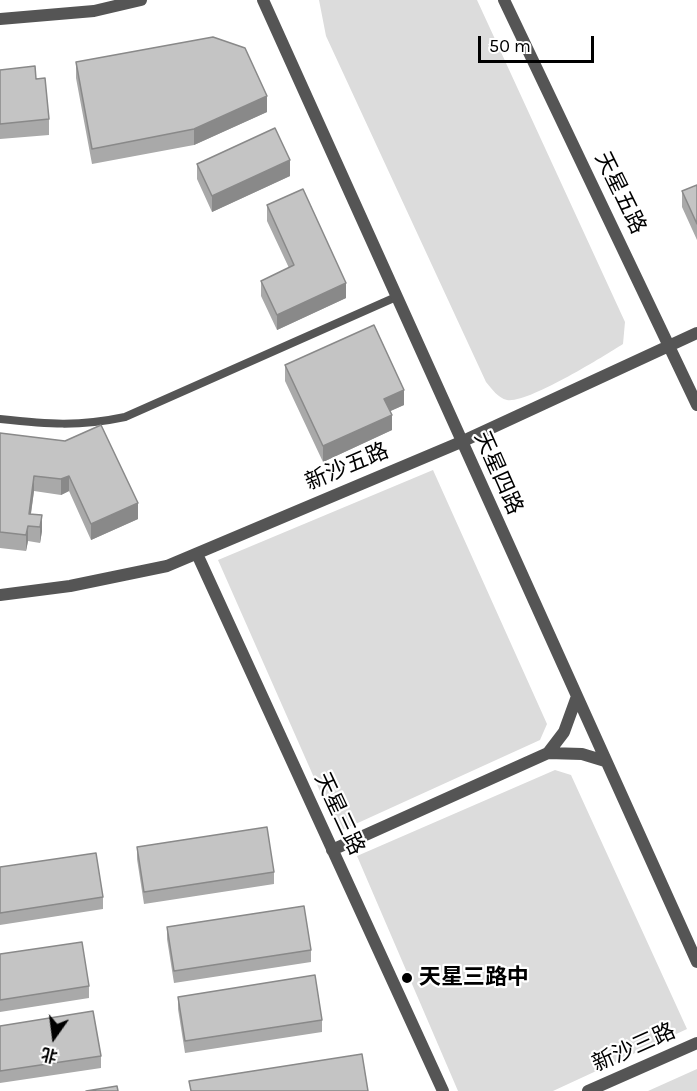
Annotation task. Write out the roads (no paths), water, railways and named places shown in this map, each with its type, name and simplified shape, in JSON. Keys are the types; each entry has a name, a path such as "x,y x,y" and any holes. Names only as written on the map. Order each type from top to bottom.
{"street":[{"path":"0,19 94,10 141,0"},
{"name":"天星四路","path":"263,0 576,699 697,962"},
{"name":"天星五路","path":"504,0 697,405"},
{"name":"新沙五路","path":"0,595 70,586 167,566 461,442 697,333"},
{"name":"天星三路","path":"197,554 443,1091"},
{"path":"549,753 564,732 576,699"},
{"path":"332,850 549,753 582,754 605,761"},
{"name":"新沙三路","path":"588,1091 697,1043"}],"lane":[{"path":"0,419 61,426 93,424 125,417 396,297"}],"place":[{"name":"天星三路中","path":"407,978"}]}
